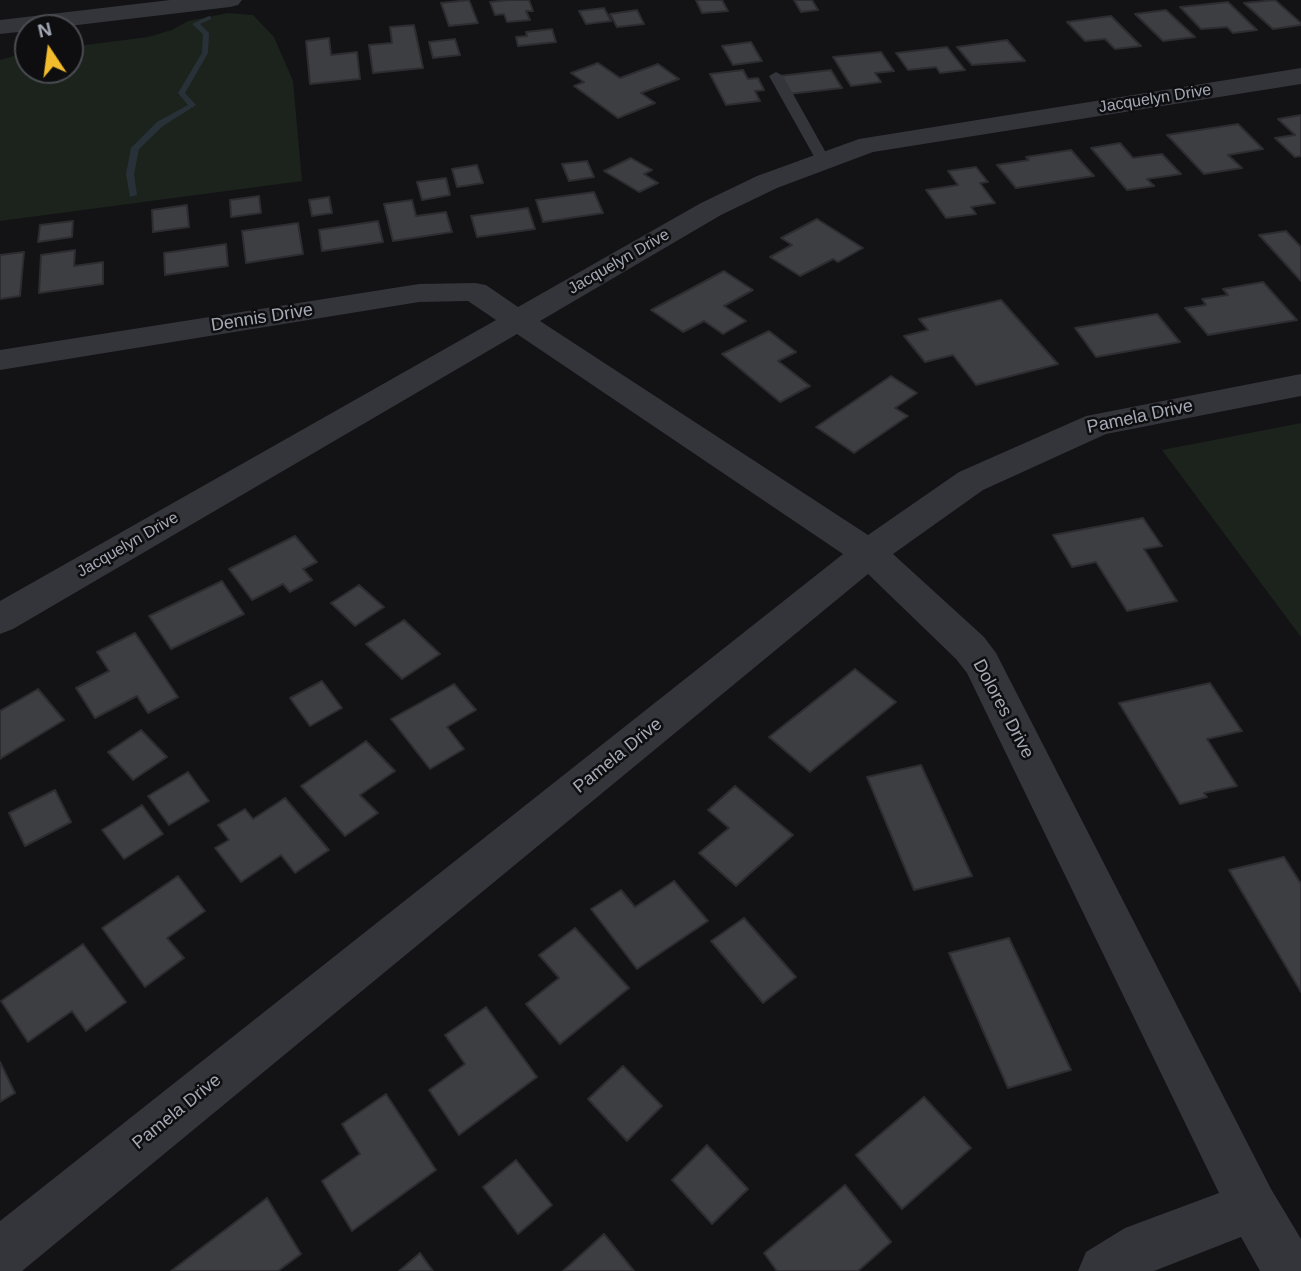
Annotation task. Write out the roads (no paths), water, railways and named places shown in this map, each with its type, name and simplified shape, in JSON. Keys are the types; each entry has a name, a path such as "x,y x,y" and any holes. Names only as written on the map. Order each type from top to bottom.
{"street":[{"path":"0,27 229,0"},
{"name":"Jacquelyn Drive","path":"0,619 711,209 767,182 868,145 1301,76"},
{"name":"Dennis Drive","path":"0,360 419,293 475,292 516,321"},
{"name":"Dolores Drive","path":"516,321 869,553 970,648 982,664 1253,1206 1290,1271"},
{"name":"Pamela Drive","path":"0,1255 869,553 971,481 1098,424 1301,385"},
{"path":"1105,1271 1144,1247 1253,1206"}],"lane":[{"path":"776,76 823,160"}],"waterway":[{"path":"133,195 130,174 135,148 160,124 192,105 181,93 205,53 206,33 195,24 209,18"}]}
